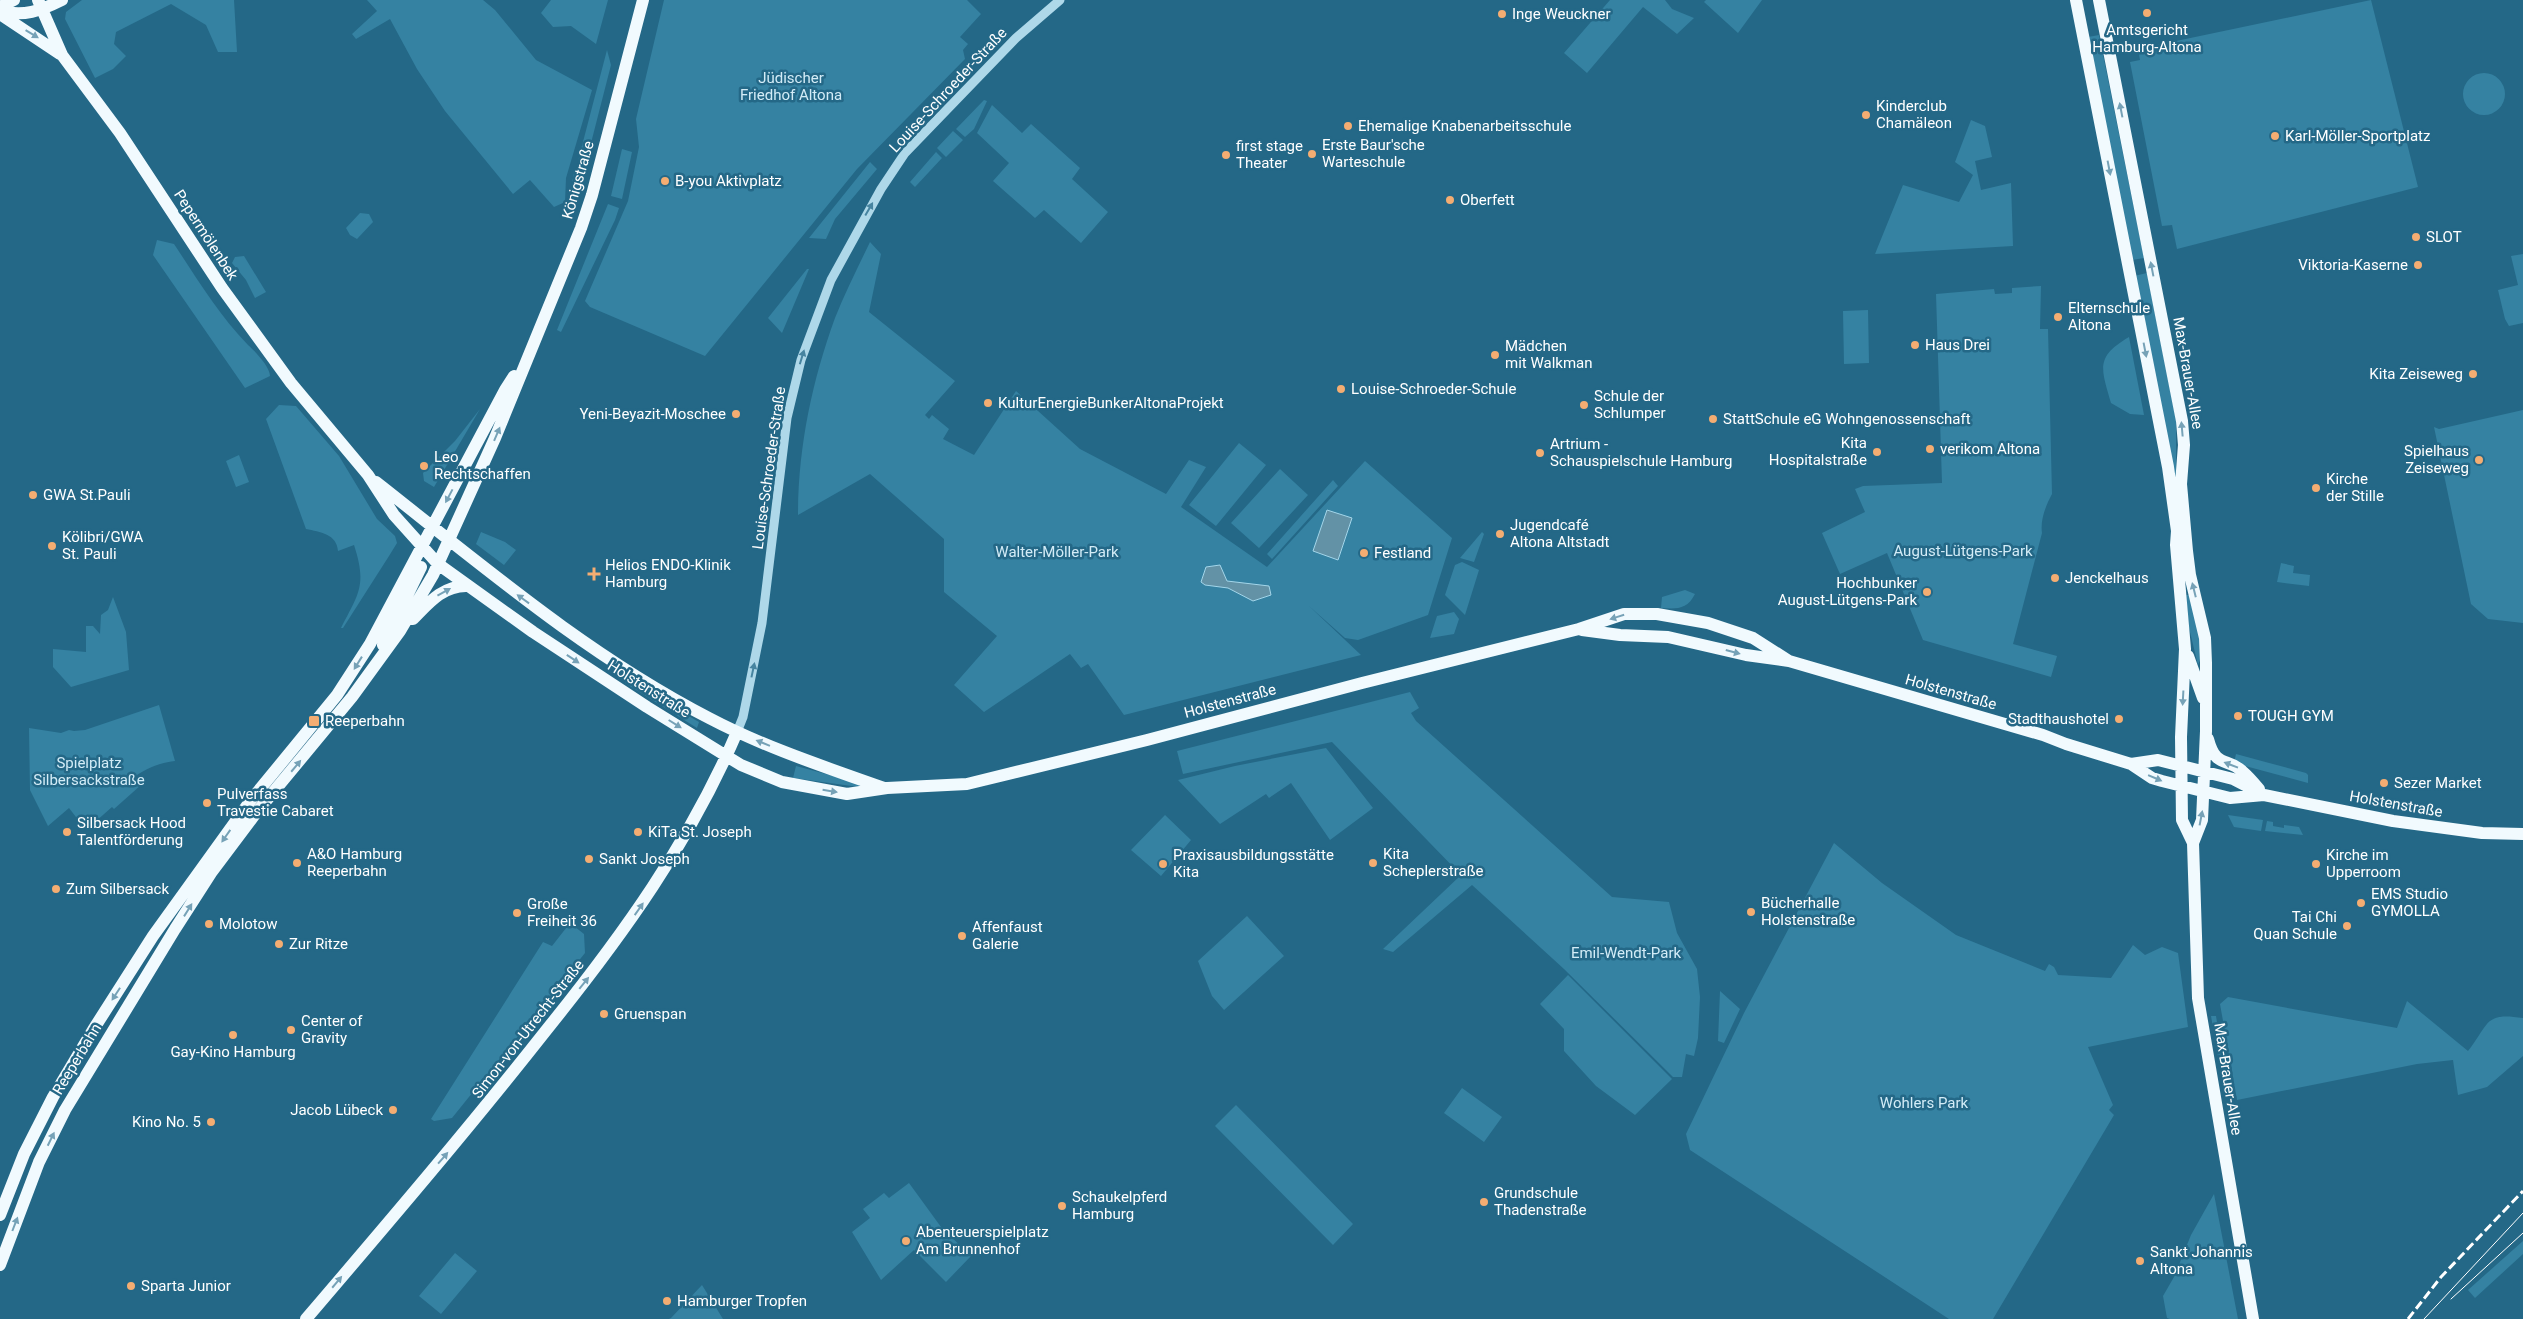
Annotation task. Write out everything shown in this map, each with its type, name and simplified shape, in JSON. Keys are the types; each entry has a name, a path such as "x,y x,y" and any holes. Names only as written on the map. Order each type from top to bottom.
{"main road":[{"path":"0,7 14,0"},
{"path":"0,13 14,14 62,0"},
{"name":"Königstraße","path":"449,540 498,431 524,362 568,261 592,195 643,0"},
{"name":"Max-Brauer-Allee","path":"2076,0 2168,467 2177,531 2176,545 2185,649 2181,766 2182,820 2193,843"},
{"name":"Max-Brauer-Allee","path":"2099,0 2182,421 2184,445 2181,484 2190,575 2205,638 2206,731 2202,820 2193,843 2198,998 2253,1319"},
{"name":"Pepermölenbek","path":"40,5 62,55 120,134 222,288 291,383 368,475 394,515 425,549"},
{"path":"0,13 62,55"},
{"name":"Königstraße","path":"432,527 504,390 524,362"},
{"name":"Pepermölenbek","path":"368,475 432,527"},
{"name":"Holstenstraße","path":"432,527 510,590 599,653 707,717 737,732 808,761 887,788"},
{"name":"Reeperbahn","path":"0,1215 24,1154 53,1097 93,1030 153,936 251,800 336,695 383,621 425,549 432,527"},
{"path":"394,632 438,564 449,540"},
{"path":"394,632 425,549"},
{"name":"Holstenstraße","path":"425,549 438,564 466,586 621,691 727,757 758,773 797,786 847,794 887,788 967,784 1147,740 1362,683 1579,629 1624,614 1669,615 1708,623 1753,638 1789,661"},
{"path":"394,632 438,595 455,587 466,586"},
{"path":"383,621 394,632"},
{"name":"Holstenstraße","path":"1579,629 1620,635 1668,637 1746,655 1789,661 2043,735 2131,764 2152,778 2230,798 2264,795"},
{"name":"Reeperbahn","path":"0,1265 39,1162 65,1110 175,929 211,873 373,669 394,632"},
{"path":"2185,649 2206,705"},
{"path":"2206,731 2213,753 2223,762 2241,769 2264,795"},
{"name":"Simon-von-Utrecht-Straße","path":"306,1319 461,1138 611,949 669,864 727,757 737,732"},
{"name":"Holstenstraße","path":"2131,764 2158,760 2234,779 2264,795 2320,808 2419,825 2482,833 2523,834"}],"street":[{"name":"Louise-Schroeder-Straße","path":"737,732 743,717 762,623 789,409 801,360 825,293 858,229 905,153 967,87 1040,16 1060,0"}],"green space":[{"path":"82,0 234,0 237,52 218,52 206,25 171,4 116,32 114,44 126,56 113,69 95,78 65,19 66,12"},
{"path":"367,0 483,0 495,10 536,60 592,90 566,178 565,202 554,207 530,180 513,194 445,111 417,69 390,19 356,39 352,34 377,11"},
{"path":"551,0 608,0 596,44 571,26 553,27 541,13"},
{"name":"Jüdischer Friedhof Altona","path":"664,0 967,0 981,14 960,37 968,44 963,50 965,59 857,169 705,356 590,307 585,301 628,201 639,147 636,119"},
{"path":"1610,0 1665,0 1672,9 1694,18 1677,34 1643,7 1587,73 1564,53"},
{"path":"1706,0 1762,0 1738,33 1704,2"},
{"name":"Karl-Möller-Sportplatz","path":"2371,0 2418,187 2177,249 2172,225 2162,226 2130,62 2140,60 2138,49"},
{"path":"2099,35 2144,258 2132,260 2088,37"},
{"path":"607,50 611,65 580,186 572,183 574,173 581,169 581,163 578,161"},
{"path":"2484,73 2499,79 2505,94 2499,109 2484,115 2469,109 2463,94 2469,79"},
{"path":"984,100 987,101 974,129 965,137 956,129"},
{"path":"992,105 1022,133 1031,124 1080,168 1072,179 1108,212 1081,243 1044,210 1035,218 993,181 1009,163 977,133"},
{"path":"1971,120 1985,126 1992,157 1975,161 1981,190 2011,183 2013,246 1875,254 1903,185 1959,202 1973,175 1955,162"},
{"path":"953,131 963,140 946,157 937,148"},
{"path":"622,149 632,152 622,199 611,196"},
{"path":"936,152 942,158 915,187 910,182"},
{"path":"870,162 877,169 835,219 826,239 809,238"},
{"path":"608,204 619,208 615,220 561,332 557,330"},
{"path":"360,213 369,214 373,222 357,239 350,235 346,228"},
{"path":"157,240 174,244 218,309 265,364 270,376 245,388 153,255"},
{"name":"Walter-Möller-Park","path":"870,242 881,254 869,312 955,381 925,415 929,419 932,415 949,429 943,439 974,455 1016,391 1080,449 1166,494 1189,460 1206,467 1181,507 1267,567 1365,461 1452,538 1428,615 1358,640 1345,638 1309,606 1361,655 1124,715 1088,664 1081,668 1070,654 984,712 954,685 997,636 944,592 944,539 870,474 798,515 804,440 813,390 835,318"},
{"path":"2523,254 2523,323 2509,326 2505,319 2498,290 2518,285 2511,256"},
{"path":"244,256 266,292 255,298 246,280 232,263 235,257"},
{"path":"807,269 809,269 782,333 768,318"},
{"path":"2147,273 2176,420 2176,478 2174,479 2134,276"},
{"name":"August-Lütgens-Park","path":"2041,286 2040,329 2048,329 2052,494 2044,513 2042,533 2013,644 2057,656 2051,677 1923,640 1887,553 1840,574 1822,533 1865,512 1855,489 1863,486 1942,483 1936,294 1994,289 1995,294 2012,293 2012,288"},
{"path":"1868,310 1869,363 1844,364 1843,311"},
{"path":"2129,337 2144,415 2130,414 2111,403 2103,372 2106,357 2110,351"},
{"path":"279,405 296,406 339,456 377,519 395,536 397,543 343,628 341,628 359,588 360,570 354,545 338,551 335,541 331,537 306,529 266,419"},
{"path":"480,409 434,487 424,481 423,473 455,441"},
{"path":"2523,410 2523,623 2488,619 2471,604 2434,427 2439,429"},
{"path":"1239,443 1266,465 1216,526 1189,505"},
{"path":"239,455 249,482 236,487 226,461"},
{"path":"1280,469 1308,495 1259,548 1231,523"},
{"path":"1333,480 1338,486 1272,559 1267,554"},
{"path":"481,532 505,542 516,550 504,565 476,544"},
{"path":"1482,532 1484,534 1474,562 1460,558"},
{"path":"1462,562 1479,570 1465,615 1445,595 1455,565"},
{"path":"2281,563 2294,566 2293,573 2310,575 2309,586 2277,582"},
{"path":"1685,590 1695,594 1685,606 1661,608 1662,597"},
{"path":"2186,595 2189,595 2200,641 2201,651 2198,665 2189,628"},
{"path":"113,597 126,632 129,670 71,687 53,667 53,649 86,652 86,626 93,626 100,634 101,615 108,610"},
{"path":"1454,612 1459,619 1454,634 1430,638 1437,616"},
{"path":"626,680 699,722 697,728 625,683"},
{"name":"Emil-Wendt-Park","path":"1410,692 1419,708 1411,713 1416,721 1612,897 1669,902 1677,933 1697,969 1700,997 1698,1038 1694,1056 1686,1054 1682,1077 1673,1077 1564,969 1472,885 1393,952 1383,949 1461,875 1332,742 1183,774 1177,751"},
{"name":"Spielplatz Silbersackstraße","path":"159,705 175,761 153,766 134,777 141,785 86,830 69,808 48,826 30,790 29,728 61,733 69,730 85,730"},
{"path":"1326,748 1373,808 1330,840 1291,783 1269,798 1266,794 1220,824 1178,780 1235,766"},
{"path":"2236,754 2306,773 2308,775 2308,783 2234,763"},
{"path":"796,766 860,783 859,787 793,778"},
{"path":"1165,815 1191,840 1161,876 1131,850"},
{"path":"2228,815 2263,820 2261,831 2234,827"},
{"path":"2267,821 2273,822 2273,826 2284,828 2284,825 2299,827 2303,835 2265,831"},
{"name":"Wohlers Park","path":"1834,843 1882,883 1956,935 2045,971 2049,964 2054,967 2058,975 2111,978 2133,945 2145,955 2162,947 2178,953 2188,1027 2088,1047 2113,1105 2109,1110 2114,1115 1993,1319 1949,1319 1690,1150 1686,1134 1744,1013"},
{"path":"1247,916 1284,956 1224,1010 1212,996 1198,961"},
{"path":"570,923 584,934 585,953 452,1118 434,1121 431,1119 543,942 552,946"},
{"path":"1568,975 1672,1079 1635,1115 1596,1086 1564,1051 1564,1029 1540,1004"},
{"path":"1720,991 1740,1009 1724,1043 1718,1041"},
{"path":"2228,997 2397,1028 2407,1001 2468,1051 2494,1018 2523,1018 2523,1056 2487,1087 2458,1095 2453,1060 2417,1064 2237,1100 2220,1004"},
{"path":"2211,1016 2216,1016 2226,1079 2222,1080"},
{"path":"1462,1088 1502,1117 1484,1142 1444,1113"},
{"path":"1236,1105 1353,1224 1333,1245 1215,1126"},
{"name":"Abenteuerspielplatz Am Brunnenhof","path":"909,1183 941,1227 971,1256 946,1282 914,1250 881,1280 852,1232 870,1218 863,1209 884,1193 889,1198"},
{"path":"2214,1194 2238,1319 2167,1318 2163,1296 2174,1277 2191,1235"},
{"path":"2523,1241 2523,1254 2475,1298 2468,1290"},
{"path":"455,1253 477,1271 441,1314 419,1296"},
{"path":"702,1285 723,1319 669,1319 671,1318"}],"shaded area":[{"path":"1327,510 1352,518 1338,560 1313,551"},
{"path":"1220,565 1227,581 1269,586 1271,595 1253,601 1228,588 1205,585 1201,582 1206,567"}],"tram line":[{"path":"2424,1319 2523,1213"},
{"path":"2451,1299 2523,1233"}],"railway":[{"path":"2408,1319 2441,1277 2523,1191"}],"place":[{"name":"Amtsgericht Hamburg-Altona","path":"2147,13"},
{"name":"Inge Weuckner","path":"1502,14"},
{"name":"Kinderclub Chamäleon","path":"1866,115"},
{"name":"Ehemalige Knabenarbeitsschule","path":"1348,126"},
{"name":"Karl-Möller-Sportplatz","path":"2275,136"},
{"name":"Erste Baur'sche Warteschule","path":"1312,154"},
{"name":"first stage Theater","path":"1226,155"},
{"name":"B-you Aktivplatz","path":"665,181"},
{"name":"Oberfett","path":"1450,200"},
{"name":"SLOT","path":"2416,237"},
{"name":"Viktoria-Kaserne","path":"2418,265"},
{"name":"Elternschule Altona","path":"2058,317"},
{"name":"Haus Drei","path":"1915,345"},
{"name":"Mädchen mit Walkman","path":"1495,355"},
{"name":"Kita Zeiseweg","path":"2473,374"},
{"name":"Louise-Schroeder-Schule","path":"1341,389"},
{"name":"KulturEnergieBunkerAltonaProjekt","path":"988,403"},
{"name":"Schule der Schlumper","path":"1584,405"},
{"name":"Yeni-Beyazit-Moschee","path":"736,414"},
{"name":"StattSchule eG Wohngenossenschaft","path":"1713,419"},
{"name":"verikom Altona","path":"1930,449"},
{"name":"Kita Hospitalstraße","path":"1877,452"},
{"name":"Artrium - Schauspielschule Hamburg","path":"1540,453"},
{"name":"Spielhaus Zeiseweg","path":"2479,460"},
{"name":"Leo Rechtschaffen","path":"424,466"},
{"name":"Kirche der Stille","path":"2316,488"},
{"name":"GWA St.Pauli","path":"33,495"},
{"name":"Jugendcafé Altona Altstadt","path":"1500,534"},
{"name":"Kölibri/GWA St. Pauli","path":"52,546"},
{"name":"Festland","path":"1364,553"},
{"name":"Helios ENDO-Klinik Hamburg","path":"594,574"},
{"name":"Jenckelhaus","path":"2055,578"},
{"name":"Hochbunker August-Lütgens-Park","path":"1927,592"},
{"name":"TOUGH GYM","path":"2238,716"},
{"name":"Stadthaushotel","path":"2119,719"},
{"name":"Reeperbahn","path":"314,721"},
{"name":"Sezer Market","path":"2384,783"},
{"name":"Pulverfass Travestie Cabaret","path":"207,803"},
{"name":"Silbersack Hood Talentförderung","path":"67,832"},
{"name":"KiTa St. Joseph","path":"638,832"},
{"name":"Sankt Joseph","path":"589,859"},
{"name":"A&O Hamburg Reeperbahn","path":"297,863"},
{"name":"Kita Scheplerstraße","path":"1373,863"},
{"name":"Praxisausbildungsstätte Kita","path":"1163,864"},
{"name":"Kirche im Upperroom","path":"2316,864"},
{"name":"Zum Silbersack","path":"56,889"},
{"name":"EMS Studio GYMOLLA","path":"2361,903"},
{"name":"Bücherhalle Holstenstraße","path":"1751,912"},
{"name":"Große Freiheit 36","path":"517,913"},
{"name":"Molotow","path":"209,924"},
{"name":"Tai Chi Quan Schule","path":"2347,926"},
{"name":"Affenfaust Galerie","path":"962,936"},
{"name":"Zur Ritze","path":"279,944"},
{"name":"Gruenspan","path":"604,1014"},
{"name":"Center of Gravity","path":"291,1030"},
{"name":"Gay-Kino Hamburg","path":"233,1035"},
{"name":"Jacob Lübeck","path":"393,1110"},
{"name":"Kino No. 5","path":"211,1122"},
{"name":"Grundschule Thadenstraße","path":"1484,1202"},
{"name":"Schaukelpferd Hamburg","path":"1062,1206"},
{"name":"Abenteuerspielplatz Am Brunnenhof","path":"906,1241"},
{"name":"Sankt Johannis Altona","path":"2140,1261"},
{"name":"Sparta Junior","path":"131,1286"},
{"name":"Hamburger Tropfen","path":"667,1301"}]}
